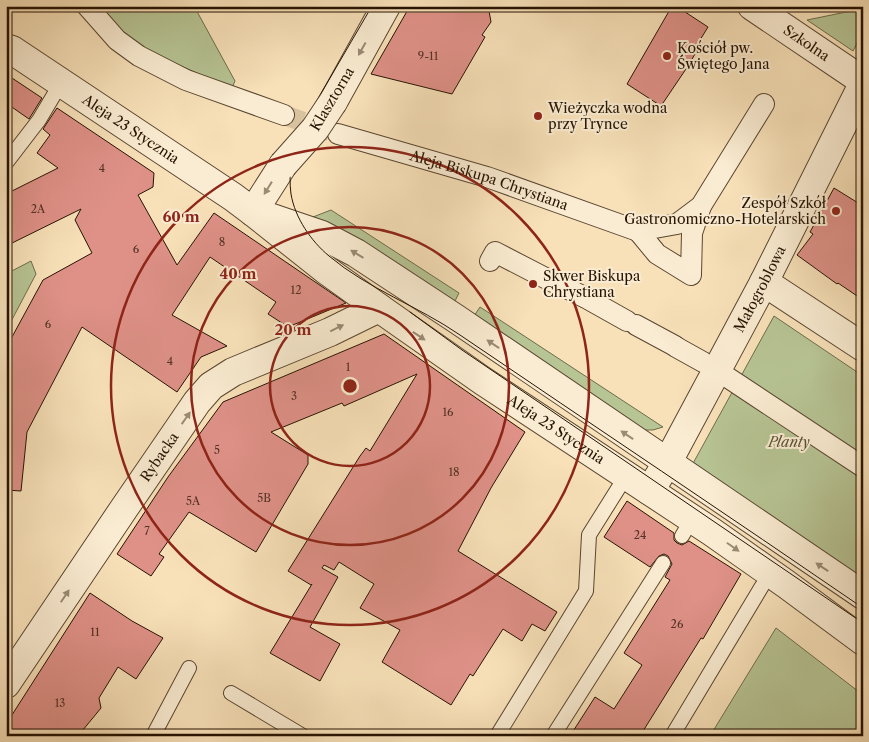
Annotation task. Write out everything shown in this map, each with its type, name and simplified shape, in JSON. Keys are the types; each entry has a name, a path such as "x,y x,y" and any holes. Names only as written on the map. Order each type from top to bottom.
{"street":[{"path":"87,6 118,40 140,56 186,80 284,115"},
{"name":"Klasztorna","path":"254,212 283,165 315,129 333,102 386,6"},
{"name":"Szkolna","path":"752,6 863,82"},
{"name":"Aleja 23 Stycznia","path":"6,48 61,82 254,212 320,265 378,308 483,381 650,491 687,528 786,584 863,642"},
{"name":"Małogroblowa","path":"650,491 668,462 764,282 863,82"},
{"name":"Aleja Biskupa Chrystiana","path":"638,231 657,254 690,279 692,233 701,206 764,104"},
{"name":"Aleja Biskupa Chrystiana","path":"338,134 487,177 638,231 677,224 701,206"},
{"name":"Aleja 23 Stycznia","path":"254,212 322,235 356,253 863,595"},
{"path":"490,261 496,252 703,362"},
{"path":"764,282 863,347"},
{"name":"Rybacka","path":"6,684 197,402 211,386 233,372 330,332 378,308"},
{"path":"724,375 863,467"}],"lane":[{"path":"6,163 39,120 61,82"},
{"path":"497,736 586,591 589,535 626,476"},
{"path":"553,736 663,564"},
{"path":"672,736 762,586"},
{"path":"154,736 189,668"},
{"path":"231,693 303,736"}],"green space":[{"path":"100,6 194,6 235,81 232,88 151,53 125,34"},
{"path":"858,6 863,6 863,32 853,51 807,20 856,10"},
{"path":"331,210 459,293 451,309 313,217"},
{"path":"31,261 36,274 6,331 6,274"},
{"path":"480,307 663,427 653,430 640,430 470,322"},
{"name":"Planty","path":"774,316 863,376 863,585 691,467"},
{"path":"776,628 863,695 863,736 710,736"}],"building":[{"path":"410,6 482,6 489,11 491,22 482,35 485,37 452,94 371,74"},
{"name":"Kościół pw. Świętego Jana","path":"672,6 676,6 708,27 700,40 702,42 688,66 661,106 627,84"},
{"path":"6,74 42,98 29,119 6,103"},
{"path":"57,108 154,173 153,187 138,195 177,265 214,213 346,303 288,327 268,314 276,302 210,257 172,315 227,346 201,357 177,392 82,327 27,432 21,491 6,490 6,348 43,280 92,253 75,220 81,209 6,246 6,194 58,168 37,153 50,135 43,129"},
{"path":"834,188 863,206 863,300 797,255 813,234 810,232"},
{"path":"384,334 525,432 491,488 458,551 557,612 545,631 532,624 522,641 503,629 473,676 470,674 451,705 382,662 400,630 360,608 374,584 339,562 334,570 324,565 322,568 338,577 310,627 340,644 320,681 270,653 312,584 288,571 360,456 366,448 370,451 417,374 344,406 342,403 271,432 308,455 308,464 256,552 189,512 159,554 164,557 151,576 117,554 168,477 223,402"},
{"path":"627,501 674,533 674,540 677,543 682,545 689,541 741,574 703,639 701,638 640,736 570,736 595,697 614,709 642,665 624,653 670,580 665,577 672,564 668,556 664,554 659,556 650,567 604,537"},
{"path":"90,593 132,621 163,638 136,679 118,667 99,698 101,708 78,736 29,736 10,731 10,718"}],"tunnel":[{"path":"284,115 330,131"}],"tram line":[{"path":"372,6 314,105 295,147 290,178 291,194 296,212 310,236 322,250 344,268 460,335 863,608"},
{"path":"410,312 462,350 863,623"}],"place":[{"name":"Kościół pw. Świętego Jana","path":"667,56"},
{"name":"Wieżyczka wodna przy Trynce","path":"538,116"},
{"name":"Zespół Szkół Gastronomiczno-Hotelarskich","path":"836,211"},
{"name":"Skwer Biskupa Chrystiana","path":"533,284"}]}
